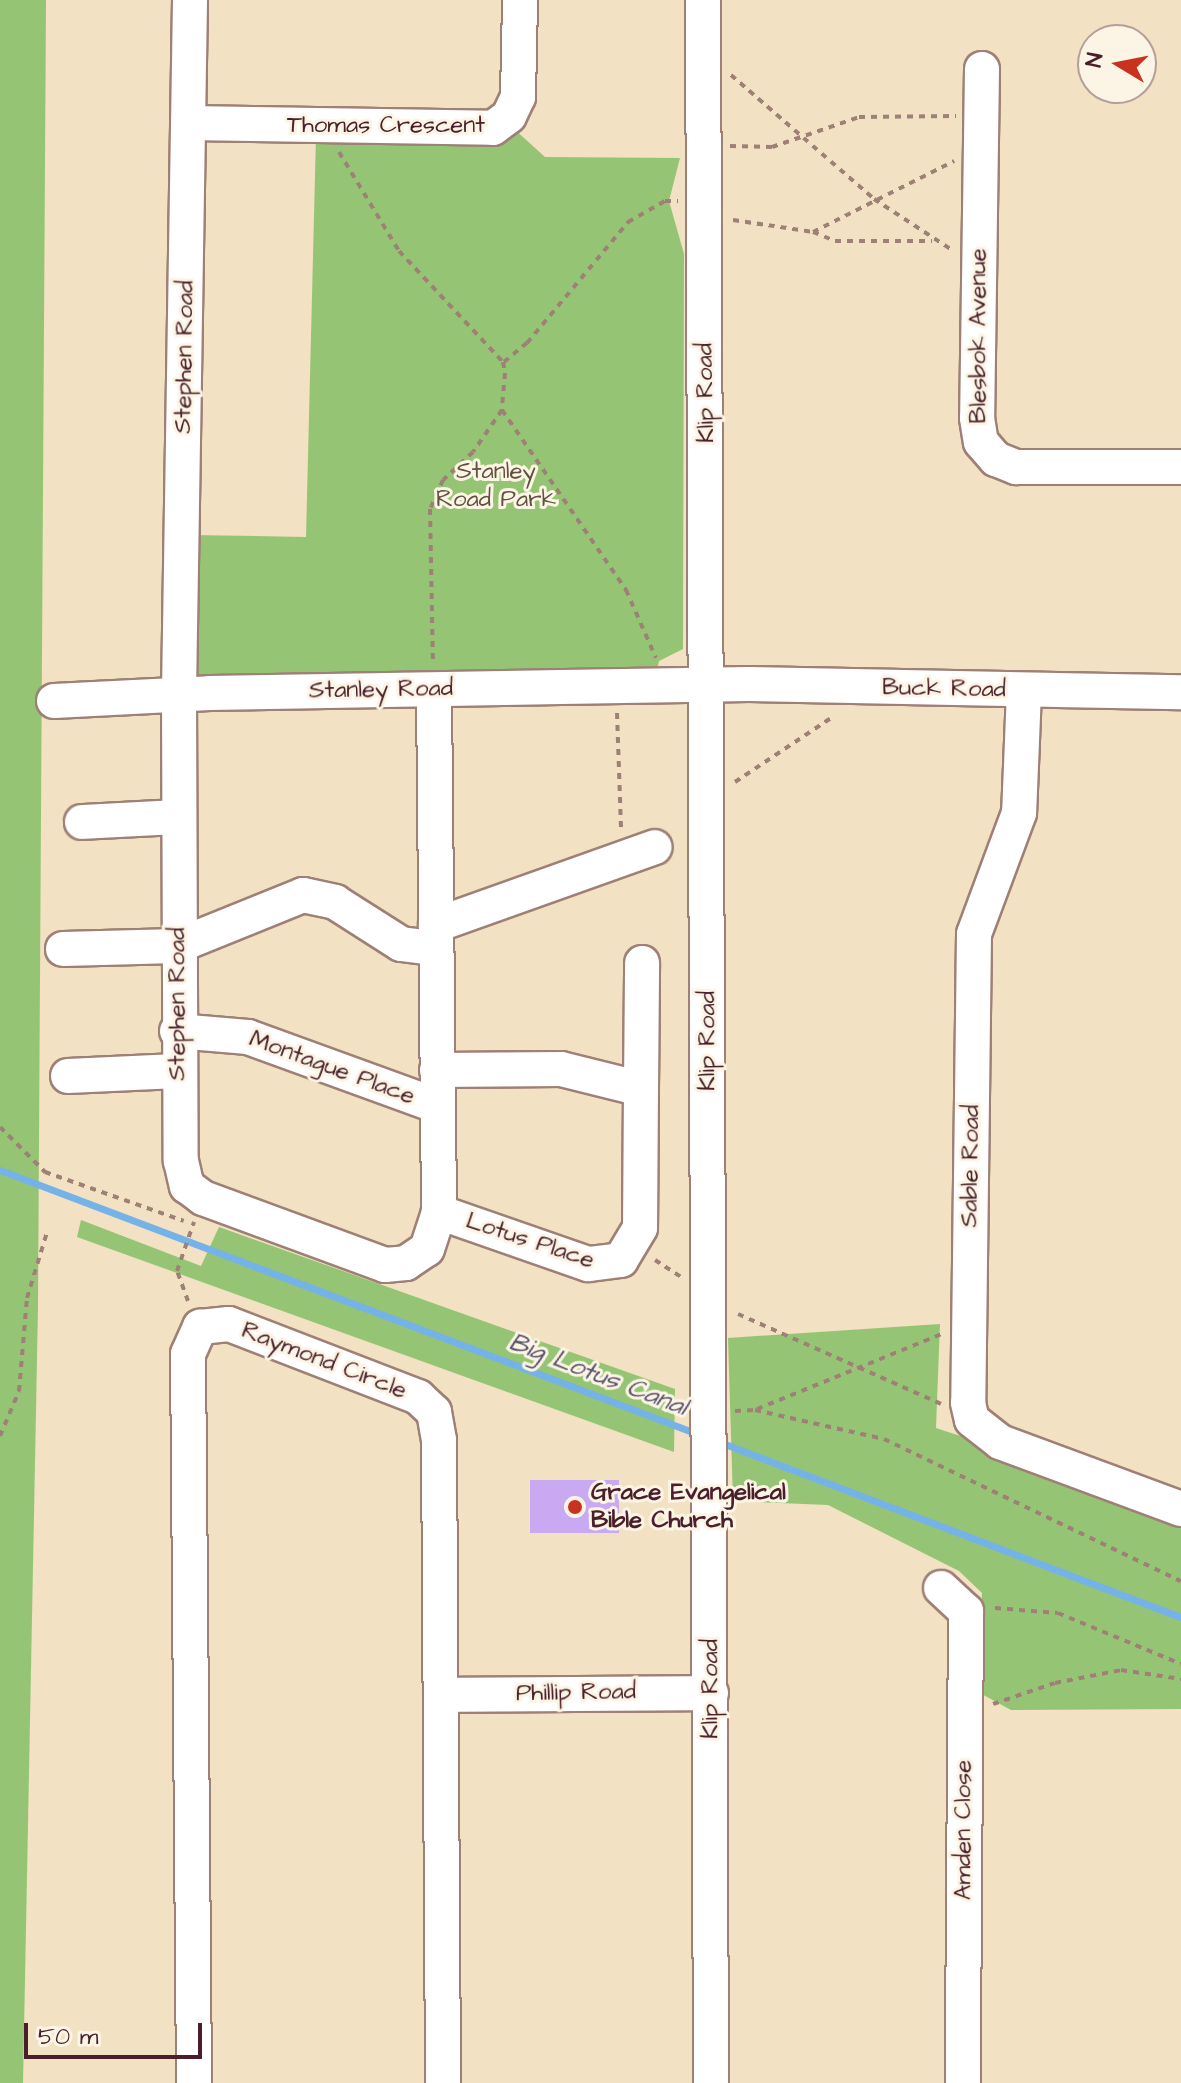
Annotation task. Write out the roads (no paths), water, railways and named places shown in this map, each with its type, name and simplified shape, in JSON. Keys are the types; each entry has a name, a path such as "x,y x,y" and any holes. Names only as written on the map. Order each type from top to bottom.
{"street":[{"name":"Stephen Road","path":"190,0 177,946 181,1161 187,1186 203,1198 385,1265 406,1263 427,1249 439,1212 434,681"},
{"name":"Thomas Crescent","path":"188,123 493,128 509,116 518,97 520,0"},
{"name":"Klip Road","path":"703,0 711,2083"},
{"name":"Blesbok Avenue","path":"982,69 977,418 988,452 1016,467 1181,467"},
{"name":"Stanley Road","path":"54,701 434,681 708,684"},
{"name":"Buck Road","path":"708,684 1181,692"},
{"name":"Sable Road","path":"1024,691 1019,813 974,934 968,1403 972,1420 1000,1442 1181,1509"},
{"path":"82,822 179,817"},
{"path":"63,949 177,946 303,895 335,902 401,944 436,936 655,847"},
{"name":"Lotus Place","path":"439,1212 588,1264 606,1265 632,1250 640,1228 642,963"},
{"name":"Montague Place","path":"177,1031 248,1037 438,1106"},
{"path":"437,1070 561,1069 641,1089"},
{"path":"68,1076 177,1071"},
{"name":"Raymond Circle","path":"194,2083 188,1354 200,1327 229,1324 418,1397 434,1412 439,1440 443,2083"},
{"name":"Amden Close","path":"954,1600 965,1710 963,2083"},
{"name":"Phillip Road","path":"441,1695 711,1693"}],"waterway":[{"name":"Big Lotus Canal","path":"0,1170 698,1434"},
{"name":"Big Lotus Canal","path":"717,1441 1181,1617"}],"place":[{"name":"Grace Evangelical Bible Church","path":"575,1507"}],"park label":[{"name":"Stanley Road Park","path":"496,486"}]}
